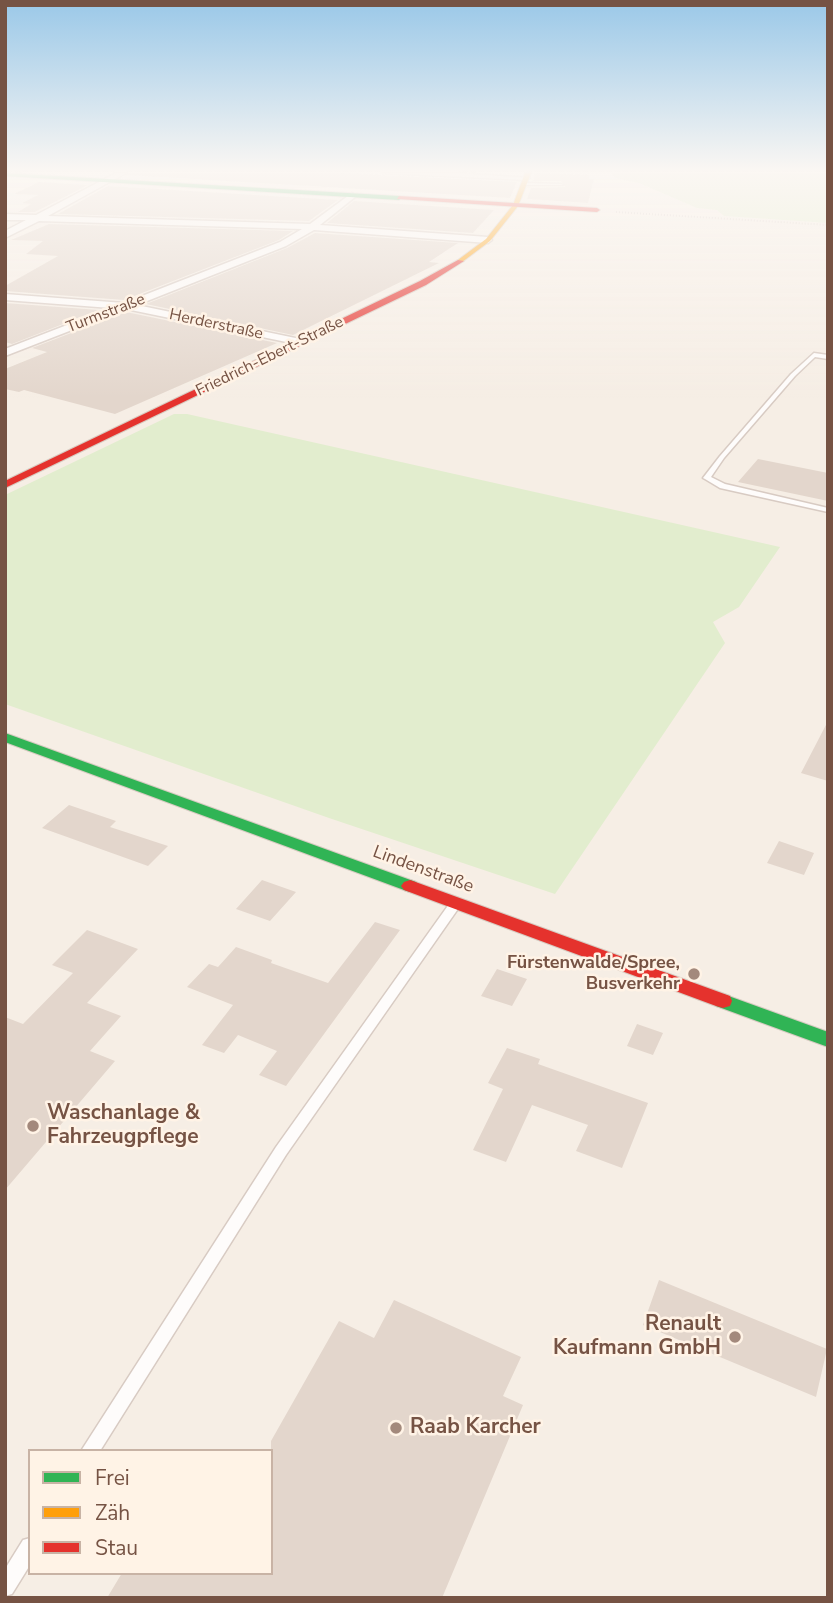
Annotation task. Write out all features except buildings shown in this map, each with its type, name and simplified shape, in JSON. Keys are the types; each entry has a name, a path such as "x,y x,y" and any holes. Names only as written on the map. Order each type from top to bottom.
{"street":[{"name":"Turmstraße","path":"5,353 273,248"},
{"name":"Friedrich-Ebert-Straße","path":"5,485 423,283 478,248"},
{"name":"Herderstraße","path":"5,297 127,306 301,342"},
{"name":"Lindenstraße","path":"5,737 828,1040"}],"lane":[{"path":"828,358 814,355 793,375 707,478 723,486 828,510"},
{"path":"91,1449 281,1151 456,902"},
{"path":"5,1587 28,1550"}],"green space":[{"path":"174,414 187,414 780,547 739,607 713,622 725,643 555,894 5,704 5,495"}],"traffic: fast":[{"path":"5,737 410,886"},
{"path":"723,1001 828,1040"}],"traffic: slow":[{"path":"460,261 478,248"}],"traffic: jam":[{"path":"5,485 423,283 460,261"},
{"path":"410,886 723,1001"}],"place":[{"name":"Fürstenwalde/Spree, Busverkehr","path":"694,974"},
{"name":"Waschanlage & Fahrzeugpflege","path":"33,1126"},
{"name":"Renault Kaufmann GmbH","path":"735,1337"},
{"name":"Raab Karcher","path":"396,1428"}]}
